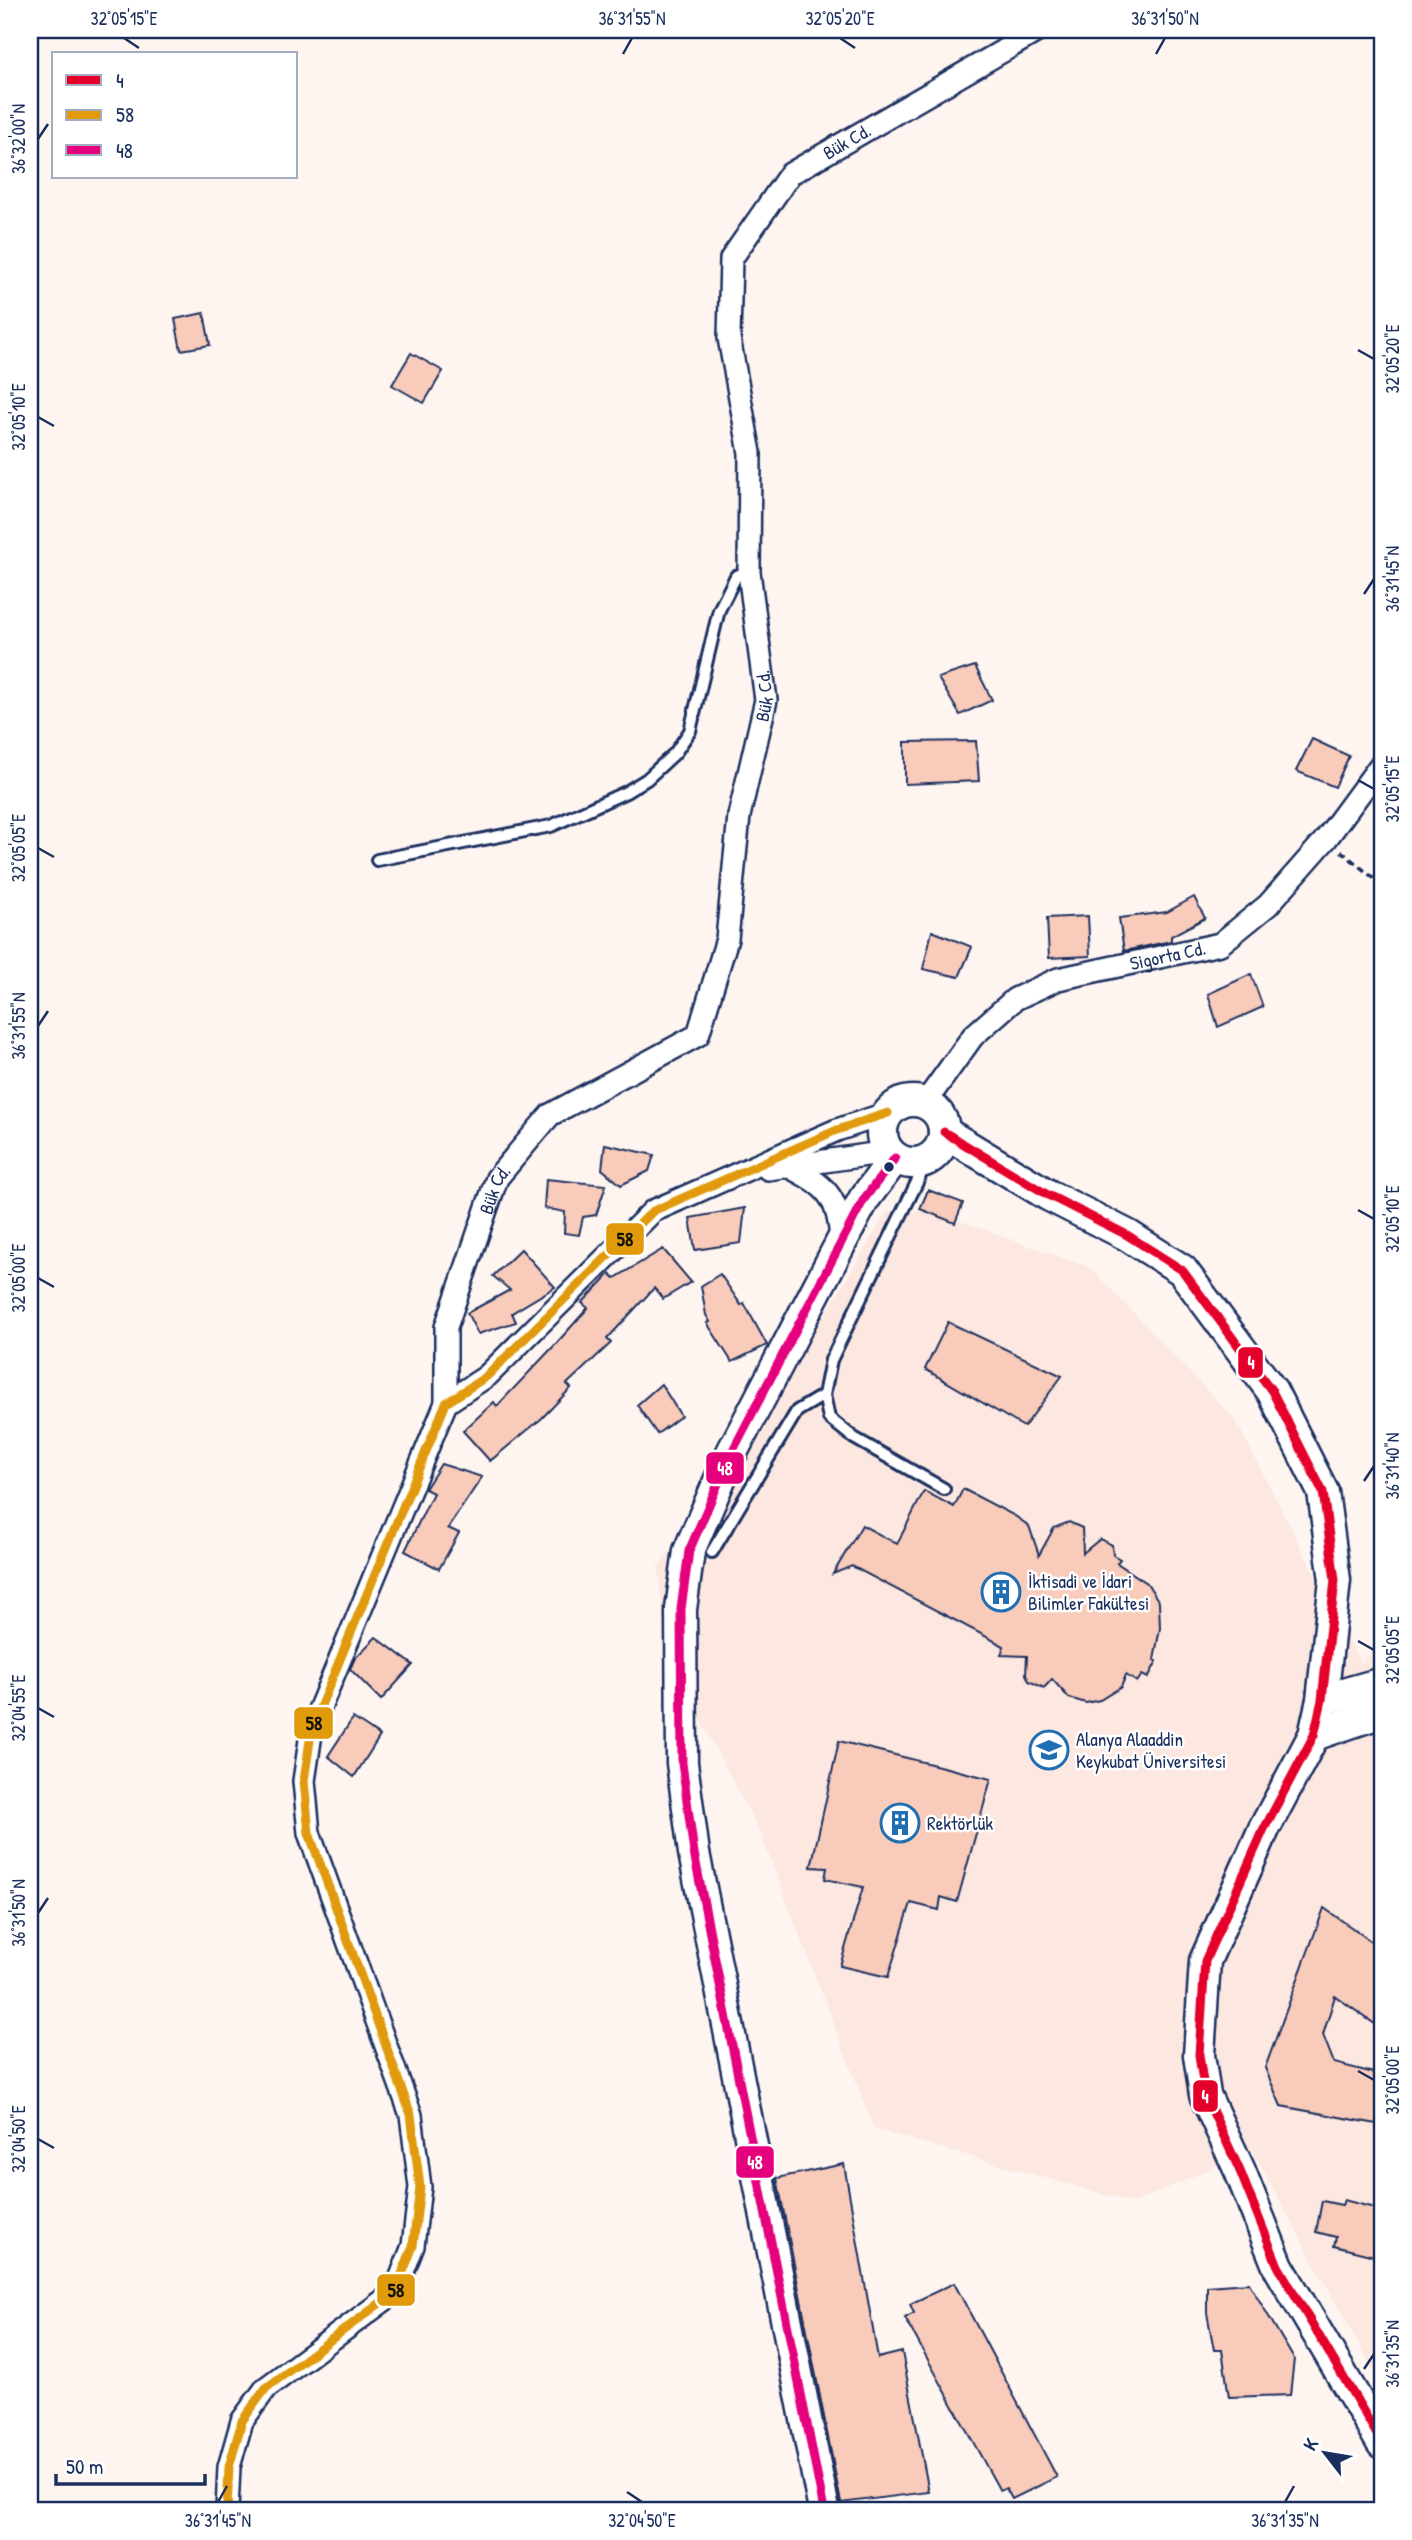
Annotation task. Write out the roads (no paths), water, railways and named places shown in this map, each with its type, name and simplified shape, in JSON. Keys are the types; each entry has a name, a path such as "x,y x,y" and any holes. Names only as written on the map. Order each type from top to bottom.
{"street":[{"name":"Bük Cd.","path":"446,1403 446,1328 496,1178 550,1115 698,1035 727,939 739,816 766,700 749,572 750,453 729,338 731,259 790,174 1039,30"},
{"name":"Sigorta Cd.","path":"925,1103 972,1036 1015,999 1058,979 1220,944 1268,905 1326,839 1382,763"},
{"path":"227,2510 229,2467 242,2421 266,2388 395,2292 413,2246 420,2187 411,2115 309,1833 304,1781 312,1727 446,1403 487,1376 653,1211 837,1130 888,1113 905,1102 925,1103 939,1115 915,1154 874,1185 864,1199 730,1456 690,1551 681,1609 682,1763 694,1853 824,2510"},
{"path":"888,1113 881,1133 915,1154 1048,1195 1127,1235 1182,1270 1272,1391 1323,1492 1335,1580 1322,1700 1314,1735 1264,1829 1205,1961 1199,2055 1205,2095 1240,2171 1278,2266 1382,2443"},
{"path":"739,1173 915,1154"},
{"path":"787,1166 815,1179 830,1195 840,1218 841,1242"},
{"path":"1322,1700 1382,1683"},
{"path":"1314,1735 1382,1712"}],"lane":[{"path":"377,860 551,826 626,792 647,779 675,753 690,731 719,610 736,576 749,572"},
{"path":"915,1154 920,1175 831,1360 824,1395 829,1418 854,1438 944,1489"},
{"path":"712,1552 797,1411 824,1395"}],"place":[{"name":"İktisadi ve İdari Bilimler Fakültesi","path":"1001,1592"},
{"name":"Alanya Alaaddin Keykubat Üniversitesi","path":"1049,1750"},
{"name":"Rektörlük","path":"900,1823"}]}
